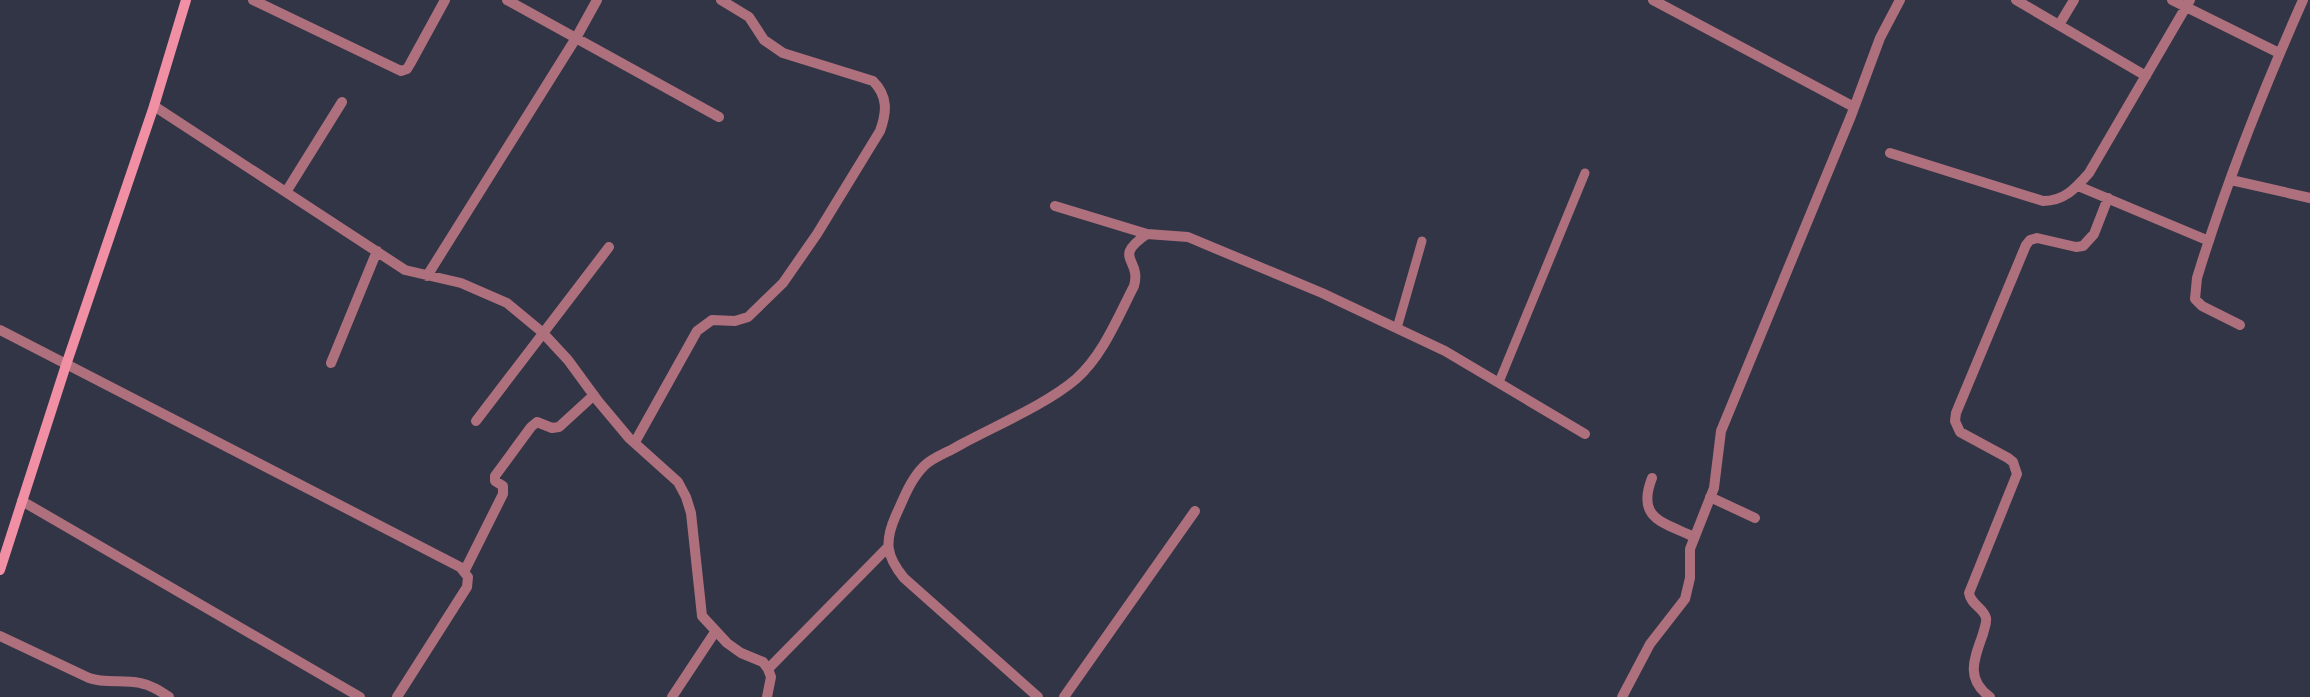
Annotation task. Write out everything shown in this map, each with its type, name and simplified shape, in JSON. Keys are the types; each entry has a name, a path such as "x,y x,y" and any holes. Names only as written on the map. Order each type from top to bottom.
{"street":[{"path":"0,570 66,365 154,106 186,0"},
{"path":"253,0 401,71 407,69 445,0"},
{"path":"507,0 719,117"},
{"path":"427,276 576,38 597,0"},
{"path":"635,442 697,331 712,320 735,321 748,317 794,271 880,130 887,108 880,88 874,81 783,53 764,40 749,17 721,0"},
{"path":"1653,0 1854,108"},
{"path":"1622,697 1650,644 1685,599 1690,578 1690,549 1710,498 1721,431 1854,108 1880,38 1900,0"},
{"path":"2059,25 2074,0"},
{"path":"2172,0 2188,4 2279,53"},
{"path":"2240,325 2202,306 2195,299 2197,278 2209,240 2279,53 2303,0"},
{"path":"2019,1 2146,76"},
{"path":"1890,153 2043,201 2056,201 2078,186 2089,173 2188,4"},
{"path":"286,192 342,102"},
{"path":"154,106 405,270 461,283 486,292 507,303 542,332 568,360 635,442 678,482 686,496 691,513 702,616 715,632 741,653 763,662 771,677 767,697"},
{"path":"2231,180 2310,198"},
{"path":"2078,186 2209,240"},
{"path":"1990,697 1978,686 1974,679 1975,656 1987,622 1983,612 1970,600 1969,594 2016,480 2017,469 2008,458 1960,432 1955,421 1956,413 2026,245 2030,240 2036,238 2076,247 2083,246 2094,234 2108,198"},
{"path":"1055,206 1147,234 1188,237 1322,293 1397,328 1499,382 1585,434"},
{"path":"1038,697 904,578 890,558 888,547 890,528 910,484 926,464 1055,393 1076,379 1089,365 1108,336 1134,286 1136,276 1128,254 1129,249 1147,234"},
{"path":"476,421 542,332 609,247"},
{"path":"331,362 377,252"},
{"path":"0,330 460,567 468,577 467,587 397,697"},
{"path":"464,572 503,494 503,486 495,482 495,476 530,427 537,422 552,428 560,427 594,394"},
{"path":"1652,478 1645,499 1649,511 1659,520 1694,537"},
{"path":"1710,498 1754,518"},
{"path":"22,501 360,697"},
{"path":"1064,697 1195,511"},
{"path":"768,669 888,547"},
{"path":"672,697 715,632"},
{"path":"0,636 89,678 103,682 140,683 151,686 168,697"}],"lane":[{"path":"1499,382 1585,173"},
{"path":"1397,328 1422,241"}]}
